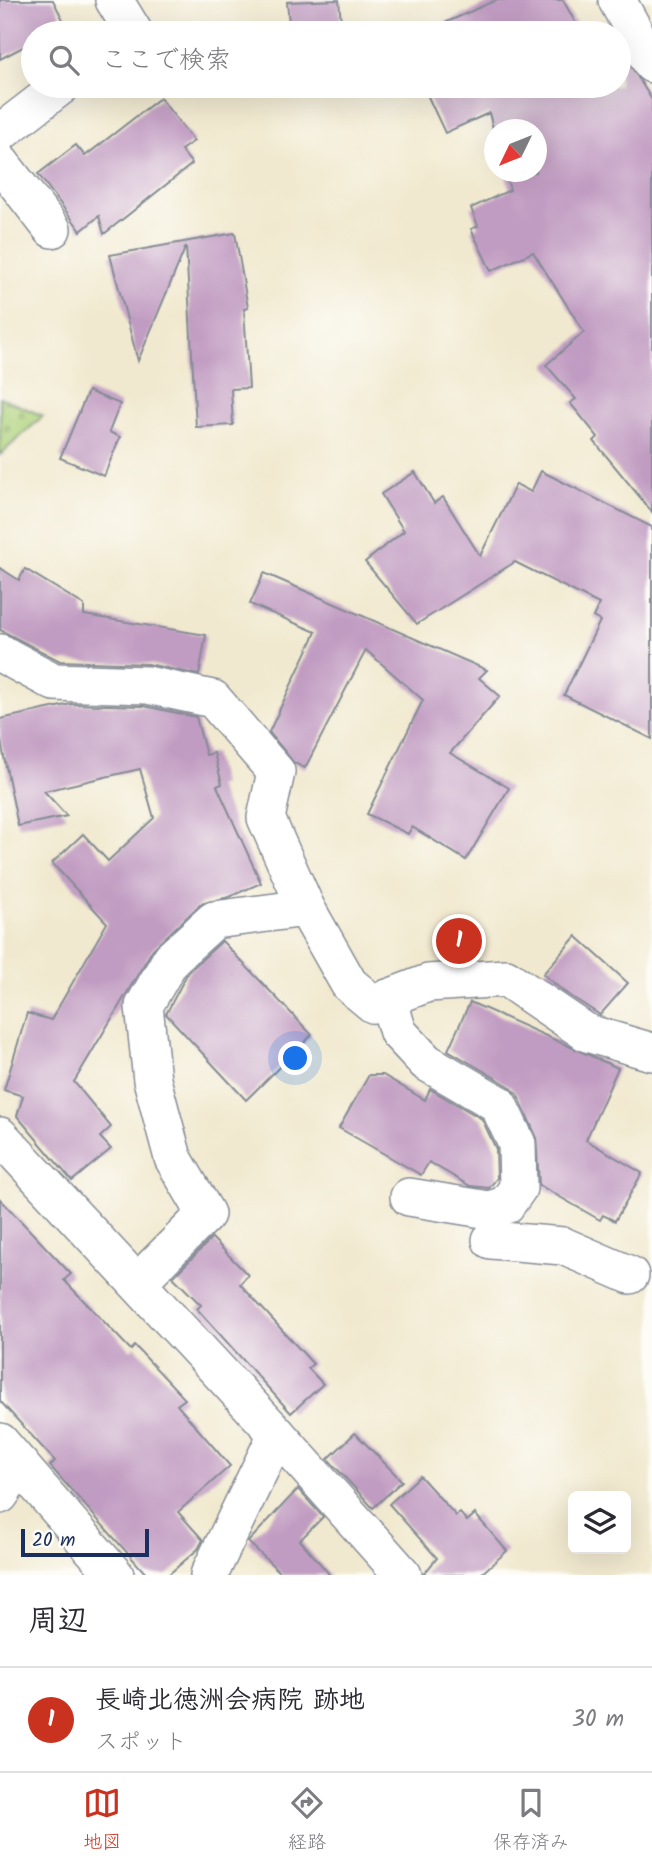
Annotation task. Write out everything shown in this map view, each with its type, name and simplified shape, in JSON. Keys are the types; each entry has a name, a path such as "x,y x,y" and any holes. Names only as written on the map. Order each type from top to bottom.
{"street":[{"path":"114,0 127,21"},
{"path":"617,0 628,21"},
{"path":"631,26 652,64"},
{"path":"0,133 45,98"},
{"path":"0,162 52,229"},
{"path":"0,653 54,681 147,685 213,699 276,772 266,818 306,908 349,984 373,1004 428,983 506,978 587,1033 652,1052"},
{"path":"138,1282 206,1214 173,1158 152,1080 144,1006 171,959 214,920 306,908"},
{"path":"388,998 398,1032 426,1062 498,1104 517,1144 518,1188 506,1205 489,1210 409,1197"},
{"path":"0,1136 138,1282 403,1575"},
{"path":"491,1240 563,1246 645,1268"},
{"path":"209,1575 277,1434"},
{"path":"7,1467 115,1575"}],"green space":[{"path":"0,397 43,416 0,455"}],"building":[{"path":"0,0 53,0 64,21 21,21 21,48 0,59"},
{"path":"339,0 341,21 289,21 287,2"},
{"path":"496,0 563,0 574,21 449,21"},
{"path":"631,66 652,100 652,512 594,441 598,437 570,403 576,399 546,365 584,332 533,252 491,271 471,229 478,226 471,208 510,190 508,182 547,182 547,119 491,119 489,113 445,133 429,98 631,98"},
{"path":"160,98 194,141 181,150 192,164 104,234 99,216 81,231 38,174 76,145 85,156"},
{"path":"235,233 248,308 244,309 249,388 231,389 233,425 196,427 186,246 138,361 110,255"},
{"path":"88,391 120,404 109,432 120,437 104,476 60,458"},
{"path":"541,471 652,527 652,739 564,695 600,621 593,617 599,604 515,562 417,624 365,562 404,531 381,494 415,472 434,503 443,497 480,556 516,484 531,492"},
{"path":"0,568 19,580 25,569 84,605 84,615 206,635 199,675 148,664 60,661 0,630"},
{"path":"264,573 487,670 479,678 500,696 450,753 509,788 466,860 412,827 408,834 367,814 423,700 366,650 305,768 294,763 269,732 316,632 250,604"},
{"path":"71,704 144,706 196,717 206,755 214,753 222,784 217,786 261,883 229,897 201,904 153,949 74,1082 111,1127 100,1137 111,1149 72,1181 17,1116 23,1096 4,1090 27,1013 51,1020 107,923 52,863 83,834 108,861 154,818 140,769 44,791 67,816 18,826 0,737 0,719"},
{"path":"576,936 628,983 600,1015 563,991 543,974"},
{"path":"222,941 312,1035 246,1100 166,1014 188,972"},
{"path":"470,1002 618,1068 586,1140 642,1173 615,1221 603,1215 600,1220 539,1185 536,1136 517,1094 509,1086 448,1050"},
{"path":"369,1075 383,1075 425,1100 430,1089 482,1119 496,1149 497,1178 489,1188 470,1186 429,1162 421,1175 339,1128"},
{"path":"0,1199 71,1274 64,1280 131,1350 135,1346 185,1399 177,1405 230,1466 178,1512 203,1540 198,1549 168,1575 147,1575 50,1466 55,1461 0,1401"},
{"path":"212,1238 248,1275 240,1284 313,1364 308,1368 323,1384 291,1413 197,1309 201,1305 173,1277"},
{"path":"355,1433 402,1481 373,1508 328,1459"},
{"path":"420,1476 456,1516 460,1513 467,1521 475,1514 507,1551 480,1575 423,1575 437,1558 389,1504"},
{"path":"298,1489 323,1517 300,1540 330,1575 283,1575 248,1542"}],"place":[{"name":"長崎北徳洲会病院 跡地","path":"459,941"}]}
